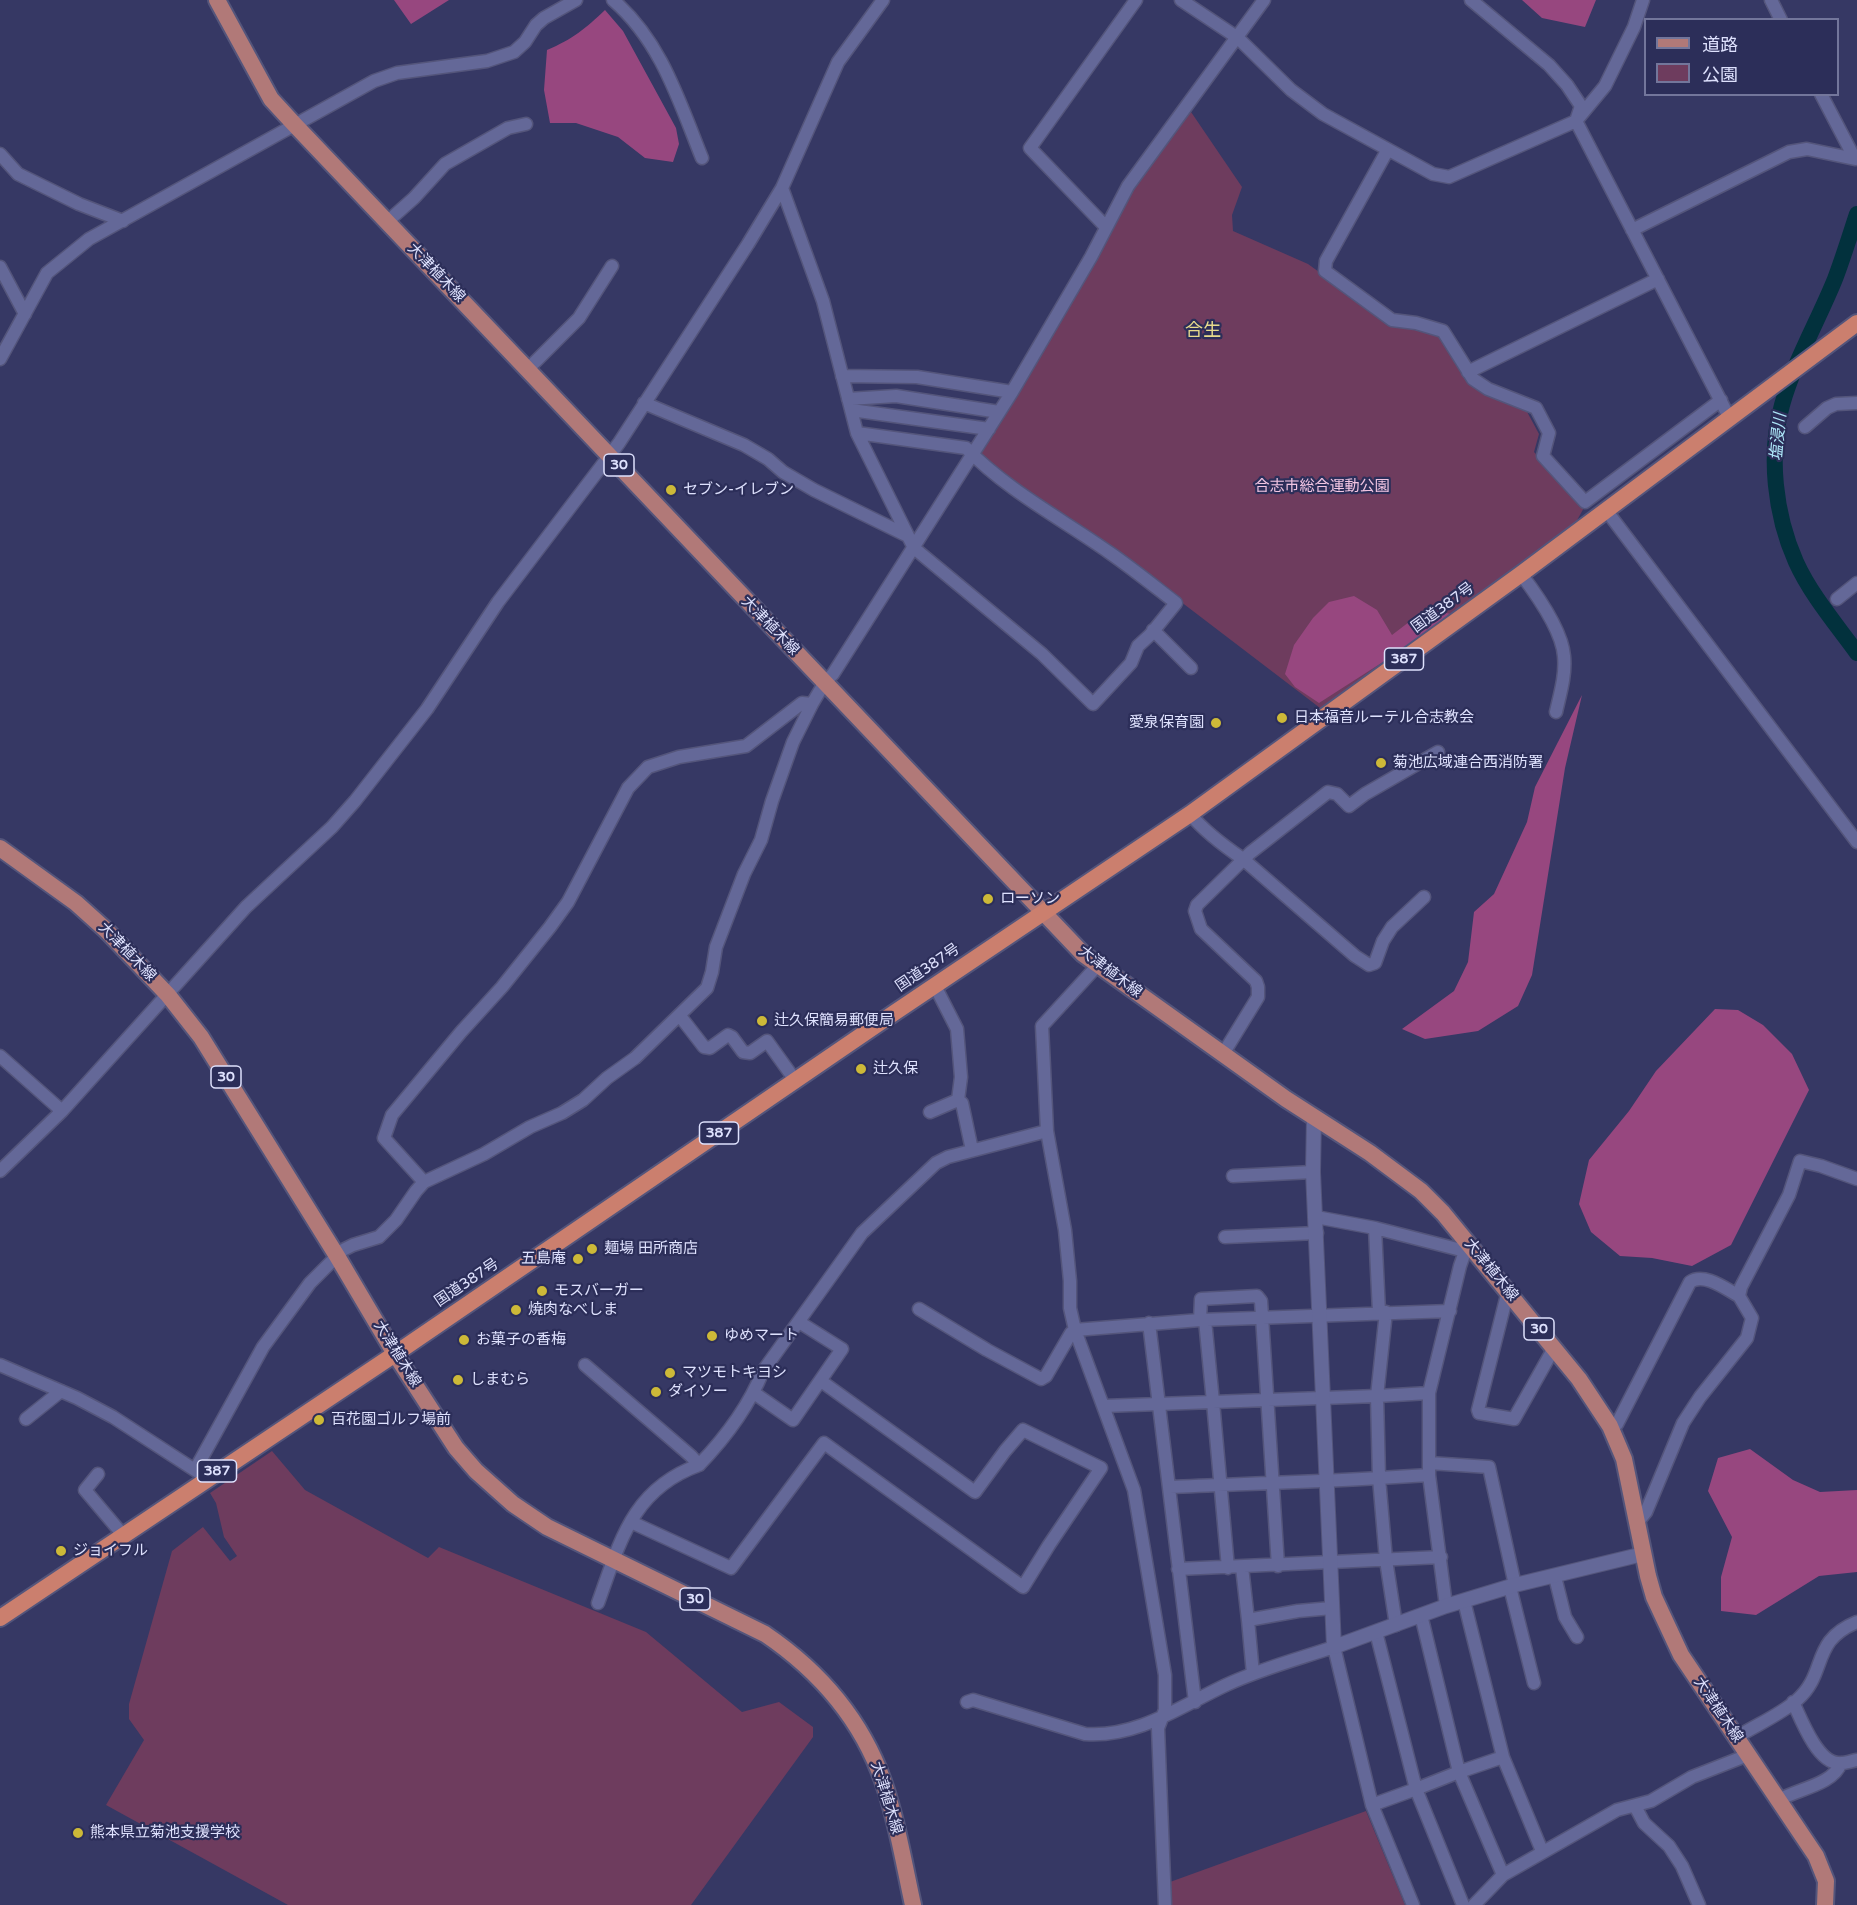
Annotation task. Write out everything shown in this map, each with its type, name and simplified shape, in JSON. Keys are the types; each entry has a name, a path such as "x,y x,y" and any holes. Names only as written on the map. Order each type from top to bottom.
{"highway":[{"name":"国道387号","path":"0,1618 123,1535 201,1474 395,1354 795,1080 1190,814 1521,574 1857,323"}],"main road":[{"name":"大津植木線","path":"217,0 272,99 294,124 1083,954 1222,1054 1370,1153 1421,1191 1466,1247 1509,1293 1596,1402 1611,1429 1624,1459 1636,1523 1654,1597 1680,1655 1816,1856 1826,1881 1829,1904"},
{"name":"大津植木線","path":"0,848 76,903 106,930 168,995 201,1037 338,1256 395,1354 456,1448 487,1482 537,1521 765,1634 794,1655 823,1682 857,1726 876,1763 896,1826 913,1905"}],"street":[{"path":"0,359 47,273 89,239 374,81 397,73 487,61 513,52 525,42 536,25 544,18 576,0"},
{"path":"614,0 642,29 658,54 702,158"},
{"path":"0,1170 62,1111 246,907 332,826 355,801 428,709 498,602 610,455 748,244 782,188 838,62 883,0"},
{"path":"1106,227 1030,148 1136,0"},
{"path":"1181,0 1238,38 1291,90 1323,114 1387,151 1433,174 1449,177 1576,121 1605,86 1634,27 1643,0"},
{"path":"0,1365 61,1391 113,1417 201,1474 264,1347 310,1283 338,1256 353,1245 379,1237 396,1220 424,1182 484,1154 583,1100 607,1078 635,1058 707,988 716,947 744,874 761,840 786,762 812,704 1012,392 1091,257 1128,186 1264,0"},
{"path":"1471,0 1549,65 1567,85 1581,106 1576,121 1729,417"},
{"path":"1770,0 1780,18"},
{"path":"1632,230 1790,152 1807,149 1855,159 1822,96"},
{"path":"387,222 414,198 445,164 508,128 526,124"},
{"path":"1387,151 1326,261 1325,271 1392,320 1416,323 1443,331 1473,379 1488,390 1536,408 1549,433 1543,456 1585,502 1721,400"},
{"path":"0,154 18,174 79,204 123,221"},
{"path":"782,188 823,301 856,432 914,548 1042,654 1094,704 1131,663 1138,646 1176,603 1110,553 1032,502 977,460 966,448 856,432"},
{"path":"528,369 579,318 612,266"},
{"path":"0,267 25,314"},
{"path":"1468,372 1658,279"},
{"path":"842,376 917,377 1012,392"},
{"path":"849,404 896,396 999,412"},
{"path":"644,403 744,444 768,459 783,472 814,490 908,536"},
{"path":"1805,427 1827,408 1836,404 1857,403"},
{"path":"849,404 989,429"},
{"path":"1606,510 1857,842"},
{"path":"1521,574 1542,605 1562,644 1564,659 1556,712"},
{"path":"1837,599 1857,583"},
{"path":"1151,633 1188,670"},
{"path":"424,1182 384,1138 392,1115 502,987 550,927 568,902 628,788 648,768 679,757 746,746 802,704 812,704"},
{"path":"1222,1054 1257,997 1258,987 1256,981 1201,929 1195,911 1201,900 1243,859 1328,792 1337,794 1349,806 1365,794 1438,752"},
{"path":"1190,814 1335,939 1369,965 1375,963 1383,941 1392,927 1424,897"},
{"path":"1098,965 1042,1026 1047,1131 1065,1230 1070,1308 1075,1330 1134,1490 1165,1675 1166,1710 1158,1728 1165,1905"},
{"path":"935,986 957,1029 961,1077 958,1100"},
{"path":"680,1016 704,1047 710,1048 728,1035 743,1052 750,1053 767,1041 795,1080"},
{"path":"0,1056 62,1111"},
{"path":"930,1112 958,1100"},
{"path":"958,1100 962,1103 972,1150"},
{"path":"1314,1117 1313,1172 1334,1647 1372,1805 1413,1905"},
{"path":"598,1603 614,1560 644,1500 680,1472 699,1465 713,1451 754,1393 763,1371 862,1233 936,1163 948,1156 1047,1131"},
{"path":"1636,1523 1646,1512 1683,1423 1700,1397 1747,1338 1752,1318 1740,1296 1741,1287 1789,1196 1800,1161 1857,1179"},
{"path":"1233,1176 1313,1172"},
{"path":"1316,1217 1466,1247 1429,1394 1430,1469 1446,1606"},
{"path":"1375,1228 1382,1312 1377,1396 1379,1478 1386,1560 1396,1625"},
{"path":"1225,1237 1317,1233"},
{"path":"1611,1429 1617,1424 1690,1282 1695,1278 1703,1278 1740,1296"},
{"path":"1509,1293 1479,1413 1514,1419 1554,1348"},
{"path":"1228,1568 1201,1299 1257,1296 1261,1301 1278,1566"},
{"path":"919,1309 1041,1379 1046,1376 1075,1330 1202,1320 1450,1311"},
{"path":"754,1393 793,1420 822,1381 842,1349 799,1322"},
{"path":"1149,1323 1195,1702"},
{"path":"585,1365 699,1465"},
{"path":"631,1522 731,1568 824,1443 1023,1587 1048,1545 1101,1468 1023,1430 975,1492 822,1381"},
{"path":"26,1419 61,1391"},
{"path":"1104,1406 1429,1394"},
{"path":"1170,1487 1379,1478 1430,1469 1489,1467 1534,1683"},
{"path":"98,1474 85,1490 123,1535"},
{"path":"967,1702 973,1700 1085,1734 1099,1735 1114,1732 1162,1719 1226,1685 1253,1674 1446,1606 1512,1586 1643,1554"},
{"path":"1178,1569 1441,1557"},
{"path":"1242,1567 1253,1674"},
{"path":"1555,1577 1565,1617 1577,1637"},
{"path":"1464,1601 1503,1757 1542,1851"},
{"path":"1248,1620 1298,1611 1332,1608"},
{"path":"1421,1615 1459,1772 1503,1875"},
{"path":"1737,1737 1794,1702 1816,1673 1822,1652 1830,1639 1842,1628 1857,1622"},
{"path":"1376,1632 1416,1789 1463,1905"},
{"path":"1794,1702 1816,1748 1831,1761 1841,1763 1857,1760"},
{"path":"1474,1905 1503,1875 1617,1810 1651,1801 1692,1777 1749,1755"},
{"path":"1372,1805 1503,1757"},
{"path":"1779,1800 1822,1780 1837,1770 1841,1763"},
{"path":"1635,1806 1644,1823 1669,1846 1682,1866 1699,1905"}],"green space":[{"name":"合志市総合運動公園","path":"1189,109 1242,187 1232,215 1233,231 1308,264 1390,323 1442,334 1470,380 1525,408 1539,434 1534,452 1585,506 1576,522 1324,711 1113,550 978,457 1132,188"},
{"path":"272,1451 305,1490 428,1558 439,1547 646,1632 742,1712 779,1702 813,1727 813,1737 691,1905 288,1905 106,1805 144,1740 129,1719 129,1704 172,1551 203,1527 230,1561 237,1556 224,1537 216,1503 210,1493"},
{"path":"1366,1811 1405,1905 1170,1905 1170,1882"}],"shaded area":[{"path":"394,0 449,0 411,24"},
{"path":"1522,0 1596,0 1585,27 1542,18"},
{"path":"605,10 623,31 676,128 679,144 673,162 645,158 618,137 576,123 550,123 544,90 547,50 578,33"},
{"path":"1354,596 1377,610 1392,635 1426,609 1456,615 1319,703 1295,687 1285,674 1294,645 1313,618 1329,602"},
{"path":"1582,695 1565,768 1532,975 1518,1006 1478,1031 1425,1039 1402,1029 1454,991 1468,962 1474,912 1494,894 1527,822 1535,787"},
{"path":"1715,1009 1738,1010 1763,1025 1792,1054 1809,1090 1731,1245 1692,1266 1652,1258 1620,1256 1591,1232 1579,1204 1589,1160 1629,1111 1656,1071"},
{"path":"1750,1449 1793,1480 1820,1492 1857,1490 1857,1572 1819,1576 1756,1615 1721,1611 1721,1577 1732,1537 1708,1491 1718,1458"}],"waterway":[{"name":"塩浸川","path":"1857,214 1835,279 1787,389 1775,444 1779,505 1783,525 1796,562 1816,598 1857,653"}],"place":[{"name":"セブン-イレブン","path":"671,490"},
{"name":"日本福音ルーテル合志教会","path":"1282,718"},
{"name":"愛泉保育園","path":"1216,723"},
{"name":"菊池広域連合西消防署","path":"1381,763"},
{"name":"ローソン","path":"988,899"},
{"name":"辻久保簡易郵便局","path":"762,1021"},
{"name":"辻久保","path":"861,1069"},
{"name":"麺場 田所商店","path":"592,1249"},
{"name":"五島庵","path":"578,1259"},
{"name":"モスバーガー","path":"542,1291"},
{"name":"焼肉なべしま","path":"516,1310"},
{"name":"ゆめマート","path":"712,1336"},
{"name":"お菓子の香梅","path":"464,1340"},
{"name":"マツモトキヨシ","path":"670,1373"},
{"name":"しまむら","path":"458,1380"},
{"name":"ダイソー","path":"656,1392"},
{"name":"百花園ゴルフ場前","path":"319,1420"},
{"name":"ジョイフル","path":"61,1551"},
{"name":"熊本県立菊池支援学校","path":"78,1833"}],"district":[{"name":"合生","path":"1203,331"}]}
